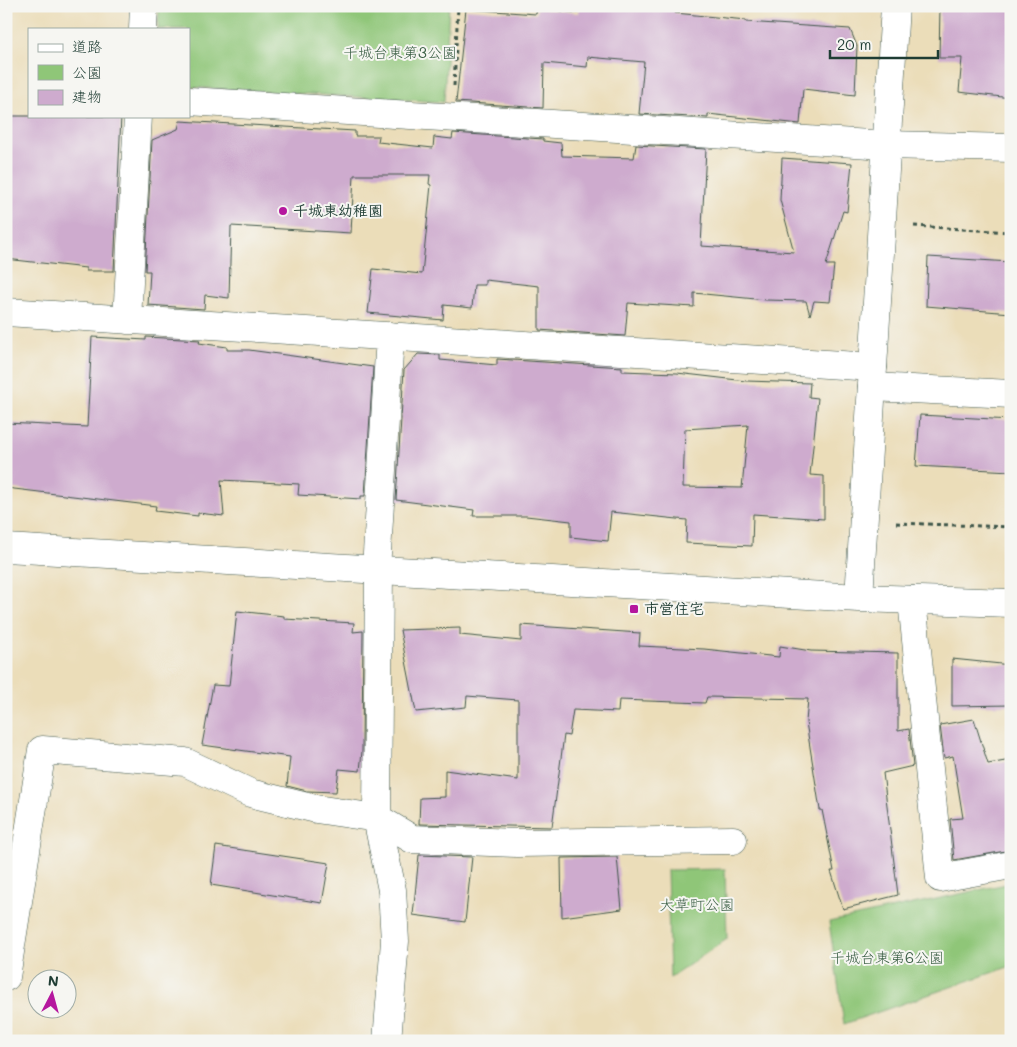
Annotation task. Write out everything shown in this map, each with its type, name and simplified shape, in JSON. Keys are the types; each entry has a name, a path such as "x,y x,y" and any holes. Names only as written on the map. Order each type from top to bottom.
{"street":[{"path":"143,28 144,6"},
{"path":"859,598 895,6"},
{"path":"190,101 886,145 1011,148"},
{"path":"126,320 138,118"},
{"path":"6,312 390,336 872,377 1011,394"},
{"path":"387,1041 395,941 392,890 377,818 377,570 390,336"},
{"path":"6,548 859,598 1011,603"},
{"path":"912,600 940,878 1011,865"},
{"path":"6,977 42,750 186,762 250,793 316,809 377,818 412,840 517,843 733,840"}],"path":[{"path":"453,118 458,6"},
{"path":"881,224 1011,232"},
{"path":"863,521 1011,527"}],"green space":[{"name":"千城台東第3公園","path":"159,6 449,6 444,102 190,87 190,28 158,28"},
{"name":"大草町公園","path":"725,869 727,939 670,978 667,870"},
{"name":"千城台東第6公園","path":"1011,883 1011,966 844,1024 829,922"}],"building":[{"path":"579,6 675,6 675,13 746,20 746,22 850,29 857,46 855,95 803,89 800,124 708,114 708,118 639,114 644,62 588,57 587,67 544,63 543,108 456,102 466,9 536,14 537,8 578,13"},
{"path":"940,6 1011,6 1011,98 959,92 962,58 939,58"},
{"path":"6,116 28,116 28,118 121,118 114,271 86,271 86,268 6,259"},
{"path":"180,121 355,131 355,136 379,136 378,142 433,148 434,137 452,139 453,133 543,139 543,141 561,143 562,156 634,158 636,145 706,149 701,246 794,252 780,200 782,158 852,163 847,212 843,211 826,265 834,265 830,302 814,301 810,315 806,301 766,300 694,293 694,307 628,303 625,336 539,330 539,286 485,280 485,285 474,285 472,308 444,305 443,320 368,313 373,269 422,274 431,185 429,184 430,175 354,175 351,233 231,226 229,298 205,295 204,309 148,305 150,271 145,271 152,140 178,129"},
{"path":"928,257 1011,262 1011,313 926,306"},
{"path":"92,337 200,340 199,343 227,347 227,350 249,350 373,367 365,496 361,496 361,499 298,495 299,484 221,480 224,516 198,513 198,516 155,511 156,506 6,488 6,423 87,427"},
{"path":"418,354 440,355 440,360 497,365 497,359 622,367 622,371 677,373 746,381 810,383 809,397 818,398 810,475 824,476 824,519 753,514 752,546 686,543 687,520 611,512 608,541 571,537 571,521 526,516 473,516 474,510 396,500 404,370","holes":["748,425 742,488 683,487 685,429"]},
{"path":"920,415 1011,420 1011,471 916,466"},
{"path":"237,611 284,616 284,619 354,623 353,632 363,631 362,751 360,771 339,769 336,792 307,791 287,786 290,757 202,745 213,685 229,686"},
{"path":"521,625 640,633 639,646 704,649 779,657 780,646 811,651 898,653 898,731 909,729 913,766 883,773 898,895 843,909 831,871 834,871 822,810 820,810 806,722 808,699 707,697 705,703 619,700 618,712 573,710 569,736 564,735 552,827 419,824 420,798 445,797 445,770 518,780 518,700 467,696 466,707 416,712 400,630 460,628 460,635 521,641"},
{"path":"952,659 1011,665 1011,705 952,706"},
{"path":"974,719 988,764 1011,760 1011,850 954,860 950,819 963,818 953,756 944,758 940,725"},
{"path":"216,846 329,863 322,903 211,885"},
{"path":"419,855 472,857 465,922 413,915"},
{"path":"617,857 622,909 562,917 561,858"}],"place":[{"name":"千城東幼稚園","path":"283,211"},
{"name":"市営住宅","path":"634,609"}]}
